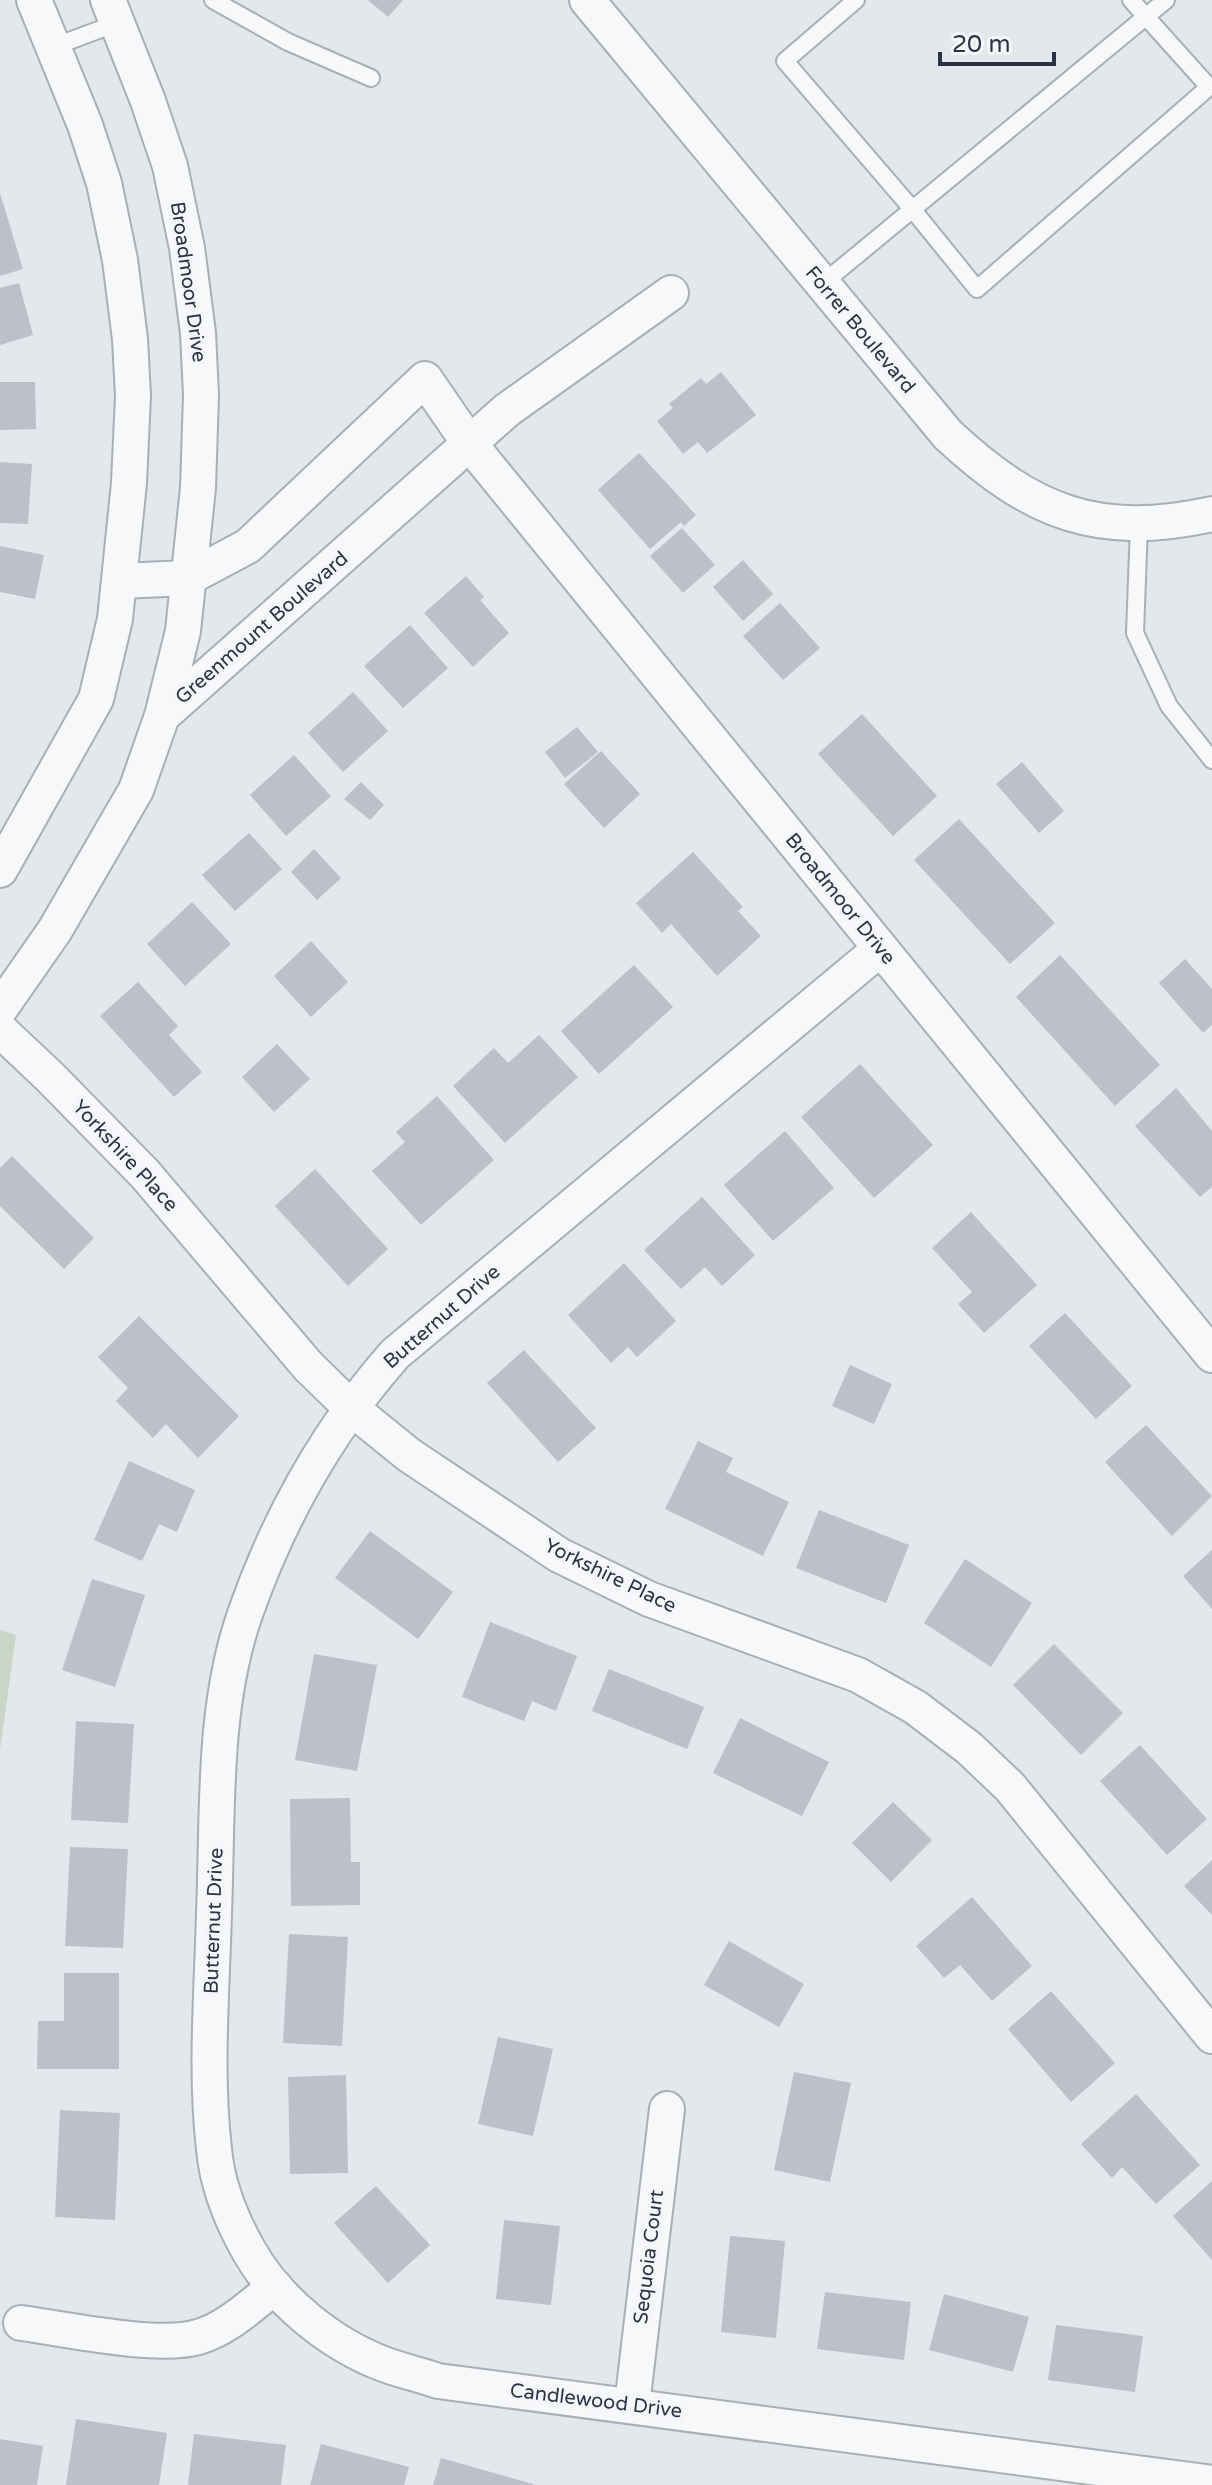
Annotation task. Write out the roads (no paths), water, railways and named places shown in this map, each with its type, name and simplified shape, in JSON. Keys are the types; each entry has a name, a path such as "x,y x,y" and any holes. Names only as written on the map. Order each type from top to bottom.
{"street":[{"path":"0,870 96,699 115,619 120,581 133,396 130,339 120,260 104,183 85,125 34,0"},
{"name":"Forrer Boulevard","path":"587,0 948,435 981,466 1022,493 1060,510 1096,521 1139,525 1212,514"},
{"name":"Broadmoor Drive","path":"112,12 170,166 187,248 196,319 201,395 198,488 183,631 162,716"},
{"name":"Greenmount Boulevard","path":"0,1009 55,930 136,790 162,716 507,410 671,293"},
{"path":"120,581 188,578 248,546 425,379 469,443"},
{"name":"Broadmoor Drive","path":"469,443 1212,1355"},
{"name":"Butternut Drive","path":"275,2287 250,2251 226,2200 214,2152 209,2075 219,1761 228,1684 249,1603 270,1548 309,1471 351,1408 395,1354 880,949"},
{"name":"Yorkshire Place","path":"0,1030 145,1174 308,1366 351,1408 409,1455 559,1555 649,1599 858,1675 915,1707 969,1748 1010,1787 1212,2036"},
{"name":"Sequoia Court","path":"632,2405 667,2109"},
{"path":"21,2323 163,2342 197,2338 222,2327 275,2287"},
{"name":"Candlewood Drive","path":"275,2287 304,2315 345,2345 385,2364 438,2381 1212,2483"}],"lane":[{"path":"213,0 288,42 371,78"},
{"path":"856,0 785,61 977,289 1209,87 1131,0"},
{"path":"822,284 1166,0"},
{"path":"53,47 112,12"},
{"path":"1139,525 1135,633 1169,706 1212,760"}]}
